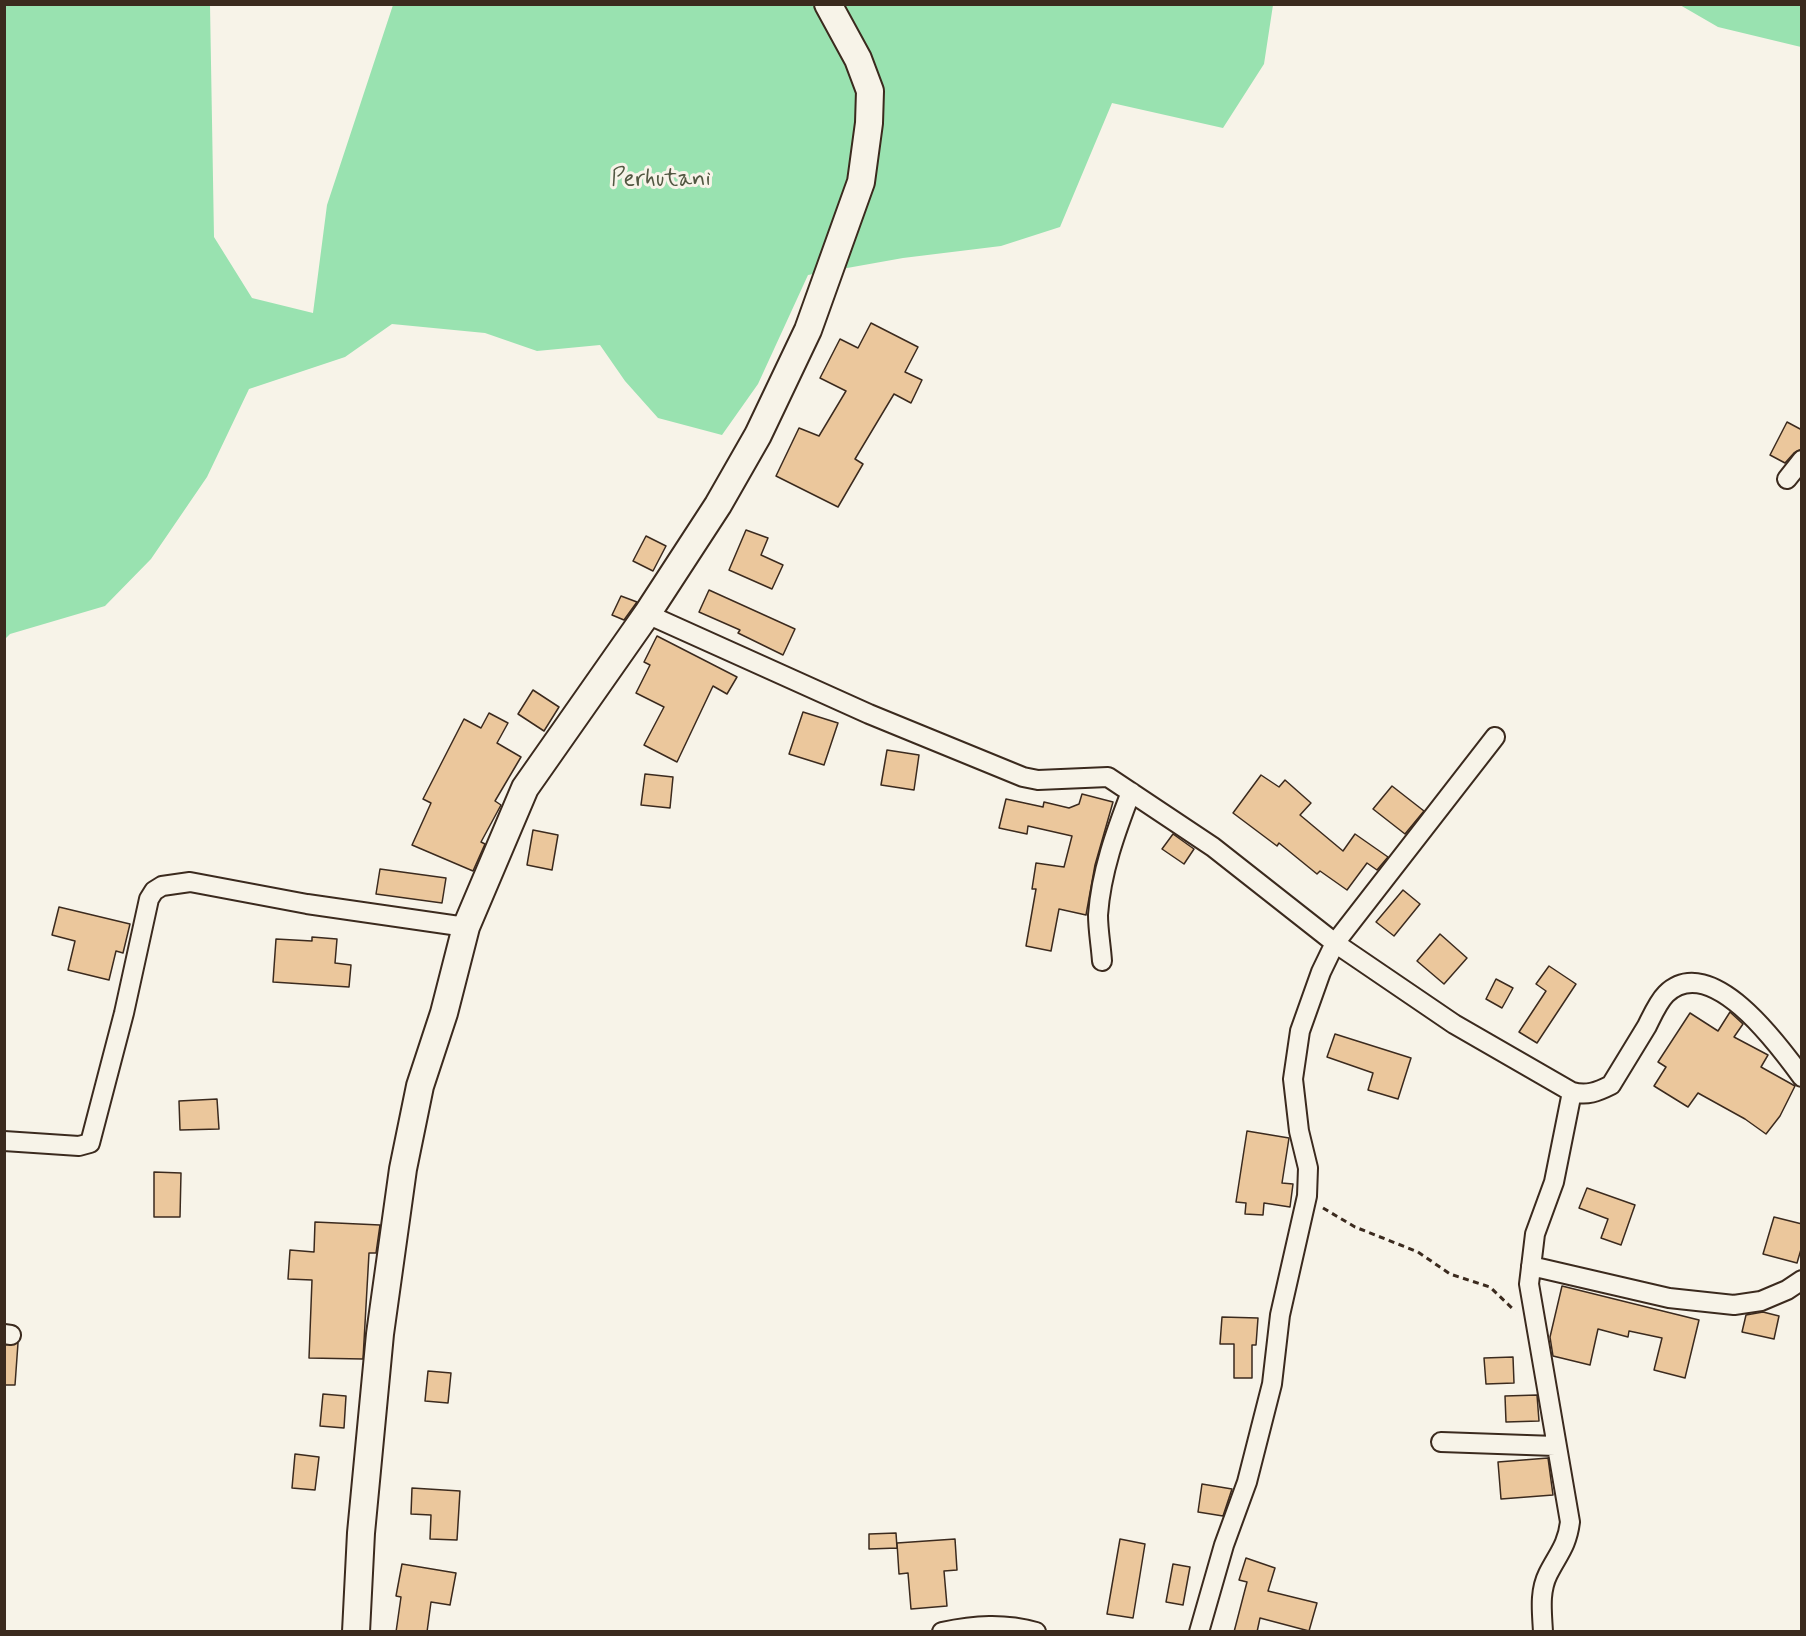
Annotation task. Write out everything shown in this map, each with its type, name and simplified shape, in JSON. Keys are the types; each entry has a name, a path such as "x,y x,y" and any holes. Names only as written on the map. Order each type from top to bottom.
{"street":[{"path":"356,1632 361,1533 380,1334 403,1169 420,1086 444,1012 466,927 525,788 646,615 718,505 758,435 808,330 861,182 869,123 870,91 858,59 828,4"},
{"path":"1787,479 1802,460"},
{"path":"646,615 869,714 1023,777 1038,780 1108,777 1213,847 1335,943 1454,1024 1572,1092 1590,1094 1611,1085 1664,995 1679,984 1692,981 1706,983 1724,994 1760,1025 1777,1043 1802,1077"},
{"path":"1199,1632 1224,1545 1247,1482 1272,1384 1280,1315 1307,1196 1308,1168 1299,1131 1293,1079 1300,1031 1321,972 1335,943 1495,736"},
{"path":"1102,961 1098,915 1114,835 1131,792"},
{"path":"4,1141 79,1146 90,1143 122,1024 149,899 154,891 162,886 190,882 307,904 466,927"},
{"path":"1543,1632 1542,1591 1548,1574 1561,1556 1570,1522 1530,1294 1531,1266 1535,1234 1554,1182 1572,1092"},
{"path":"1531,1266 1669,1298 1734,1305 1761,1301 1787,1290 1802,1280"},
{"path":"1440,1443 1555,1446"},
{"path":"942,1632 972,1625 996,1624 1036,1632"}],"path":[{"path":"1307,1196 1355,1227 1418,1252 1450,1274 1490,1287 1536,1331"}],"green space":[{"name":"Perhutani","path":"5,5 210,5 214,237 252,298 313,313 327,205 393,5 1273,5 1264,64 1223,128 1112,103 1060,227 1001,246 903,258 808,275 758,384 722,435 658,418 625,381 600,345 537,351 485,333 392,324 345,357 249,389 207,477 151,559 105,606 10,634 5,639"},
{"path":"1680,5 1801,5 1801,47 1718,27"}],"building":[{"path":"871,323 918,347 905,372 922,380 911,403 894,394 855,459 863,464 838,507 776,476 799,428 819,436 846,391 820,378 840,339 858,348"},
{"path":"1787,422 1802,430 1802,449 1794,453 1785,463 1770,455"},
{"path":"746,530 768,538 761,555 783,565 772,589 729,570"},
{"path":"646,536 666,546 653,571 633,561"},
{"path":"709,590 795,629 783,655 738,633 740,630 699,612"},
{"path":"621,596 637,602 624,620 612,615"},
{"path":"657,636 737,677 727,694 713,686 677,762 644,745 664,707 636,693 650,665 644,662"},
{"path":"533,690 559,707 544,731 518,714"},
{"path":"803,712 838,723 824,765 789,754"},
{"path":"489,713 508,723 497,743 521,757 495,801 501,805 481,842 485,844 473,871 412,845 431,803 423,799 464,719 481,728"},
{"path":"887,750 919,755 914,790 881,785"},
{"path":"645,774 673,777 670,808 641,805"},
{"path":"1261,775 1279,787 1285,780 1311,803 1300,815 1343,851 1355,834 1388,857 1377,870 1367,863 1347,890 1320,871 1317,874 1279,843 1277,846 1233,813"},
{"path":"1392,786 1424,811 1405,834 1373,809"},
{"path":"1082,794 1113,802 1095,865 1086,915 1059,909 1051,951 1026,946 1036,889 1032,889 1036,863 1064,867 1072,836 1028,826 1027,834 999,828 1006,799 1043,807 1044,802 1069,808 1079,804"},
{"path":"533,830 558,835 552,870 527,865"},
{"path":"1173,834 1194,849 1184,864 1162,849"},
{"path":"380,869 446,878 442,903 376,894"},
{"path":"1403,890 1420,904 1394,936 1376,922"},
{"path":"59,907 130,924 123,953 116,951 109,980 68,970 75,941 52,935"},
{"path":"1440,934 1467,958 1444,984 1417,961"},
{"path":"312,937 337,939 335,963 351,965 349,987 273,982 276,939 312,941"},
{"path":"1549,966 1576,984 1537,1043 1519,1032 1546,991 1536,984"},
{"path":"1496,979 1513,988 1502,1008 1486,999"},
{"path":"1730,1012 1743,1024 1734,1037 1768,1055 1761,1067 1795,1086 1780,1116 1766,1134 1745,1119 1698,1093 1688,1107 1654,1086 1666,1067 1658,1062 1690,1013 1718,1031"},
{"path":"1335,1034 1411,1058 1398,1099 1368,1090 1373,1073 1327,1057"},
{"path":"217,1099 219,1129 180,1130 179,1101"},
{"path":"1247,1131 1289,1138 1282,1183 1293,1184 1290,1207 1264,1203 1263,1215 1245,1214 1246,1203 1236,1202"},
{"path":"154,1172 181,1173 180,1217 154,1217"},
{"path":"1587,1188 1635,1205 1621,1245 1601,1238 1608,1219 1579,1208"},
{"path":"1774,1217 1802,1224 1802,1246 1797,1263 1763,1254"},
{"path":"315,1222 380,1225 376,1253 369,1253 363,1359 309,1358 312,1280 288,1279 290,1250 314,1252"},
{"path":"1562,1286 1699,1320 1685,1378 1654,1370 1662,1338 1629,1331 1628,1337 1598,1329 1590,1365 1553,1356 1550,1337"},
{"path":"1763,1312 1779,1316 1774,1339 1742,1332 1746,1315"},
{"path":"1222,1317 1258,1318 1256,1345 1252,1345 1252,1378 1234,1378 1234,1344 1220,1344"},
{"path":"18,1343 15,1385 4,1385 4,1345"},
{"path":"1513,1357 1514,1383 1486,1384 1484,1358"},
{"path":"428,1371 451,1373 448,1403 425,1401"},
{"path":"323,1394 346,1396 344,1428 320,1426"},
{"path":"1537,1395 1539,1421 1506,1422 1505,1396"},
{"path":"295,1454 319,1457 315,1490 292,1488"},
{"path":"1548,1458 1553,1495 1501,1499 1498,1462"},
{"path":"1202,1484 1232,1489 1223,1516 1198,1512"},
{"path":"412,1488 460,1491 457,1540 430,1539 431,1515 411,1514"},
{"path":"896,1533 897,1548 869,1549 869,1534"},
{"path":"955,1539 957,1570 944,1571 947,1606 911,1609 908,1573 899,1574 897,1543"},
{"path":"1120,1539 1145,1544 1133,1618 1107,1614"},
{"path":"1246,1558 1275,1568 1268,1591 1317,1603 1309,1631 1260,1618 1257,1632 1234,1632 1247,1582 1239,1580"},
{"path":"402,1564 456,1573 450,1605 431,1602 427,1632 396,1632 401,1597 396,1596"},
{"path":"1173,1564 1190,1567 1183,1605 1166,1602"}]}
